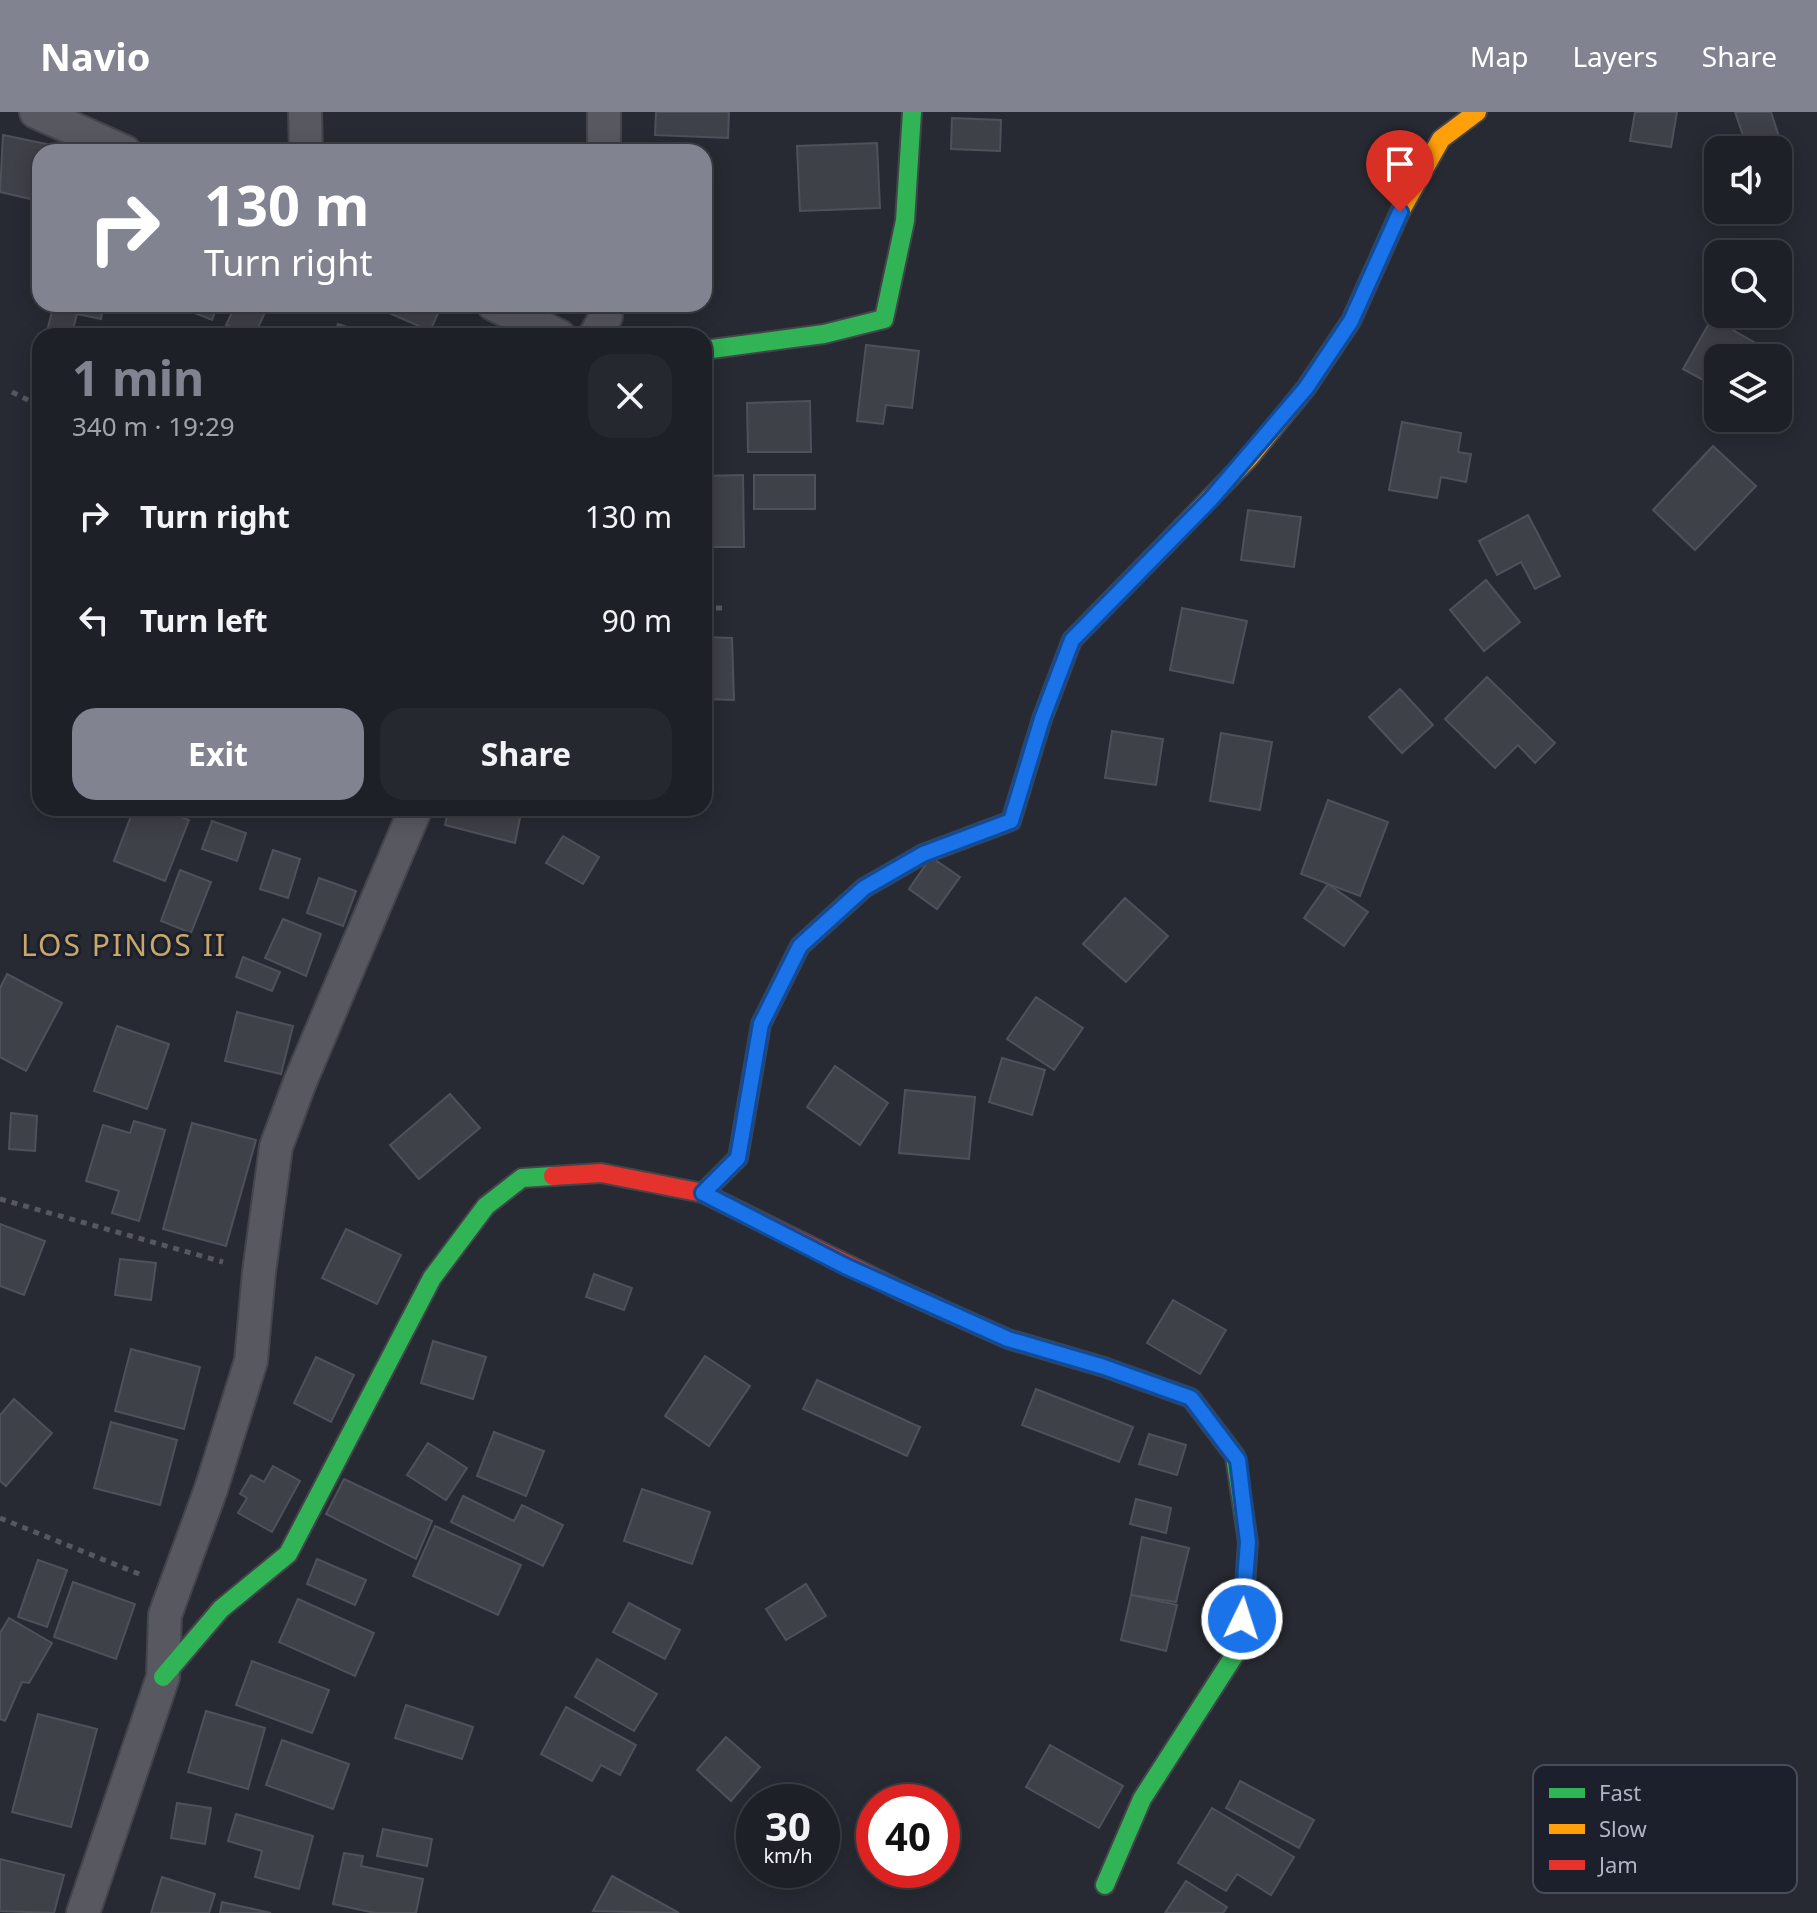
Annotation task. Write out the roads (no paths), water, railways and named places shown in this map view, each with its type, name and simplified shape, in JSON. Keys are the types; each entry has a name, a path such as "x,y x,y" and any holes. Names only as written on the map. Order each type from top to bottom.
{"street":[{"path":"36,112 107,144"},
{"path":"305,112 306,144"},
{"path":"604,112 604,144"},
{"path":"712,349 824,334 884,319 905,221 912,112"},
{"path":"703,1193 738,1158 761,1024 800,946 864,888 923,854 1011,821 1042,719 1072,640 1143,565 1202,509 1306,388 1351,321 1400,212 1441,139 1477,112"},
{"path":"510,312 542,328"},
{"path":"83,1913 163,1677 165,1615 211,1489 251,1361 276,1147 300,1082 413,816"},
{"path":"163,1677 221,1609 288,1554 432,1278 486,1206 522,1178 601,1173 703,1193 845,1266 1008,1339 1104,1367 1191,1398 1238,1460 1248,1542 1241,1645 1142,1799 1105,1885"}],"district":[{"name":"LOS PINOS II","path":"124,946"}]}
